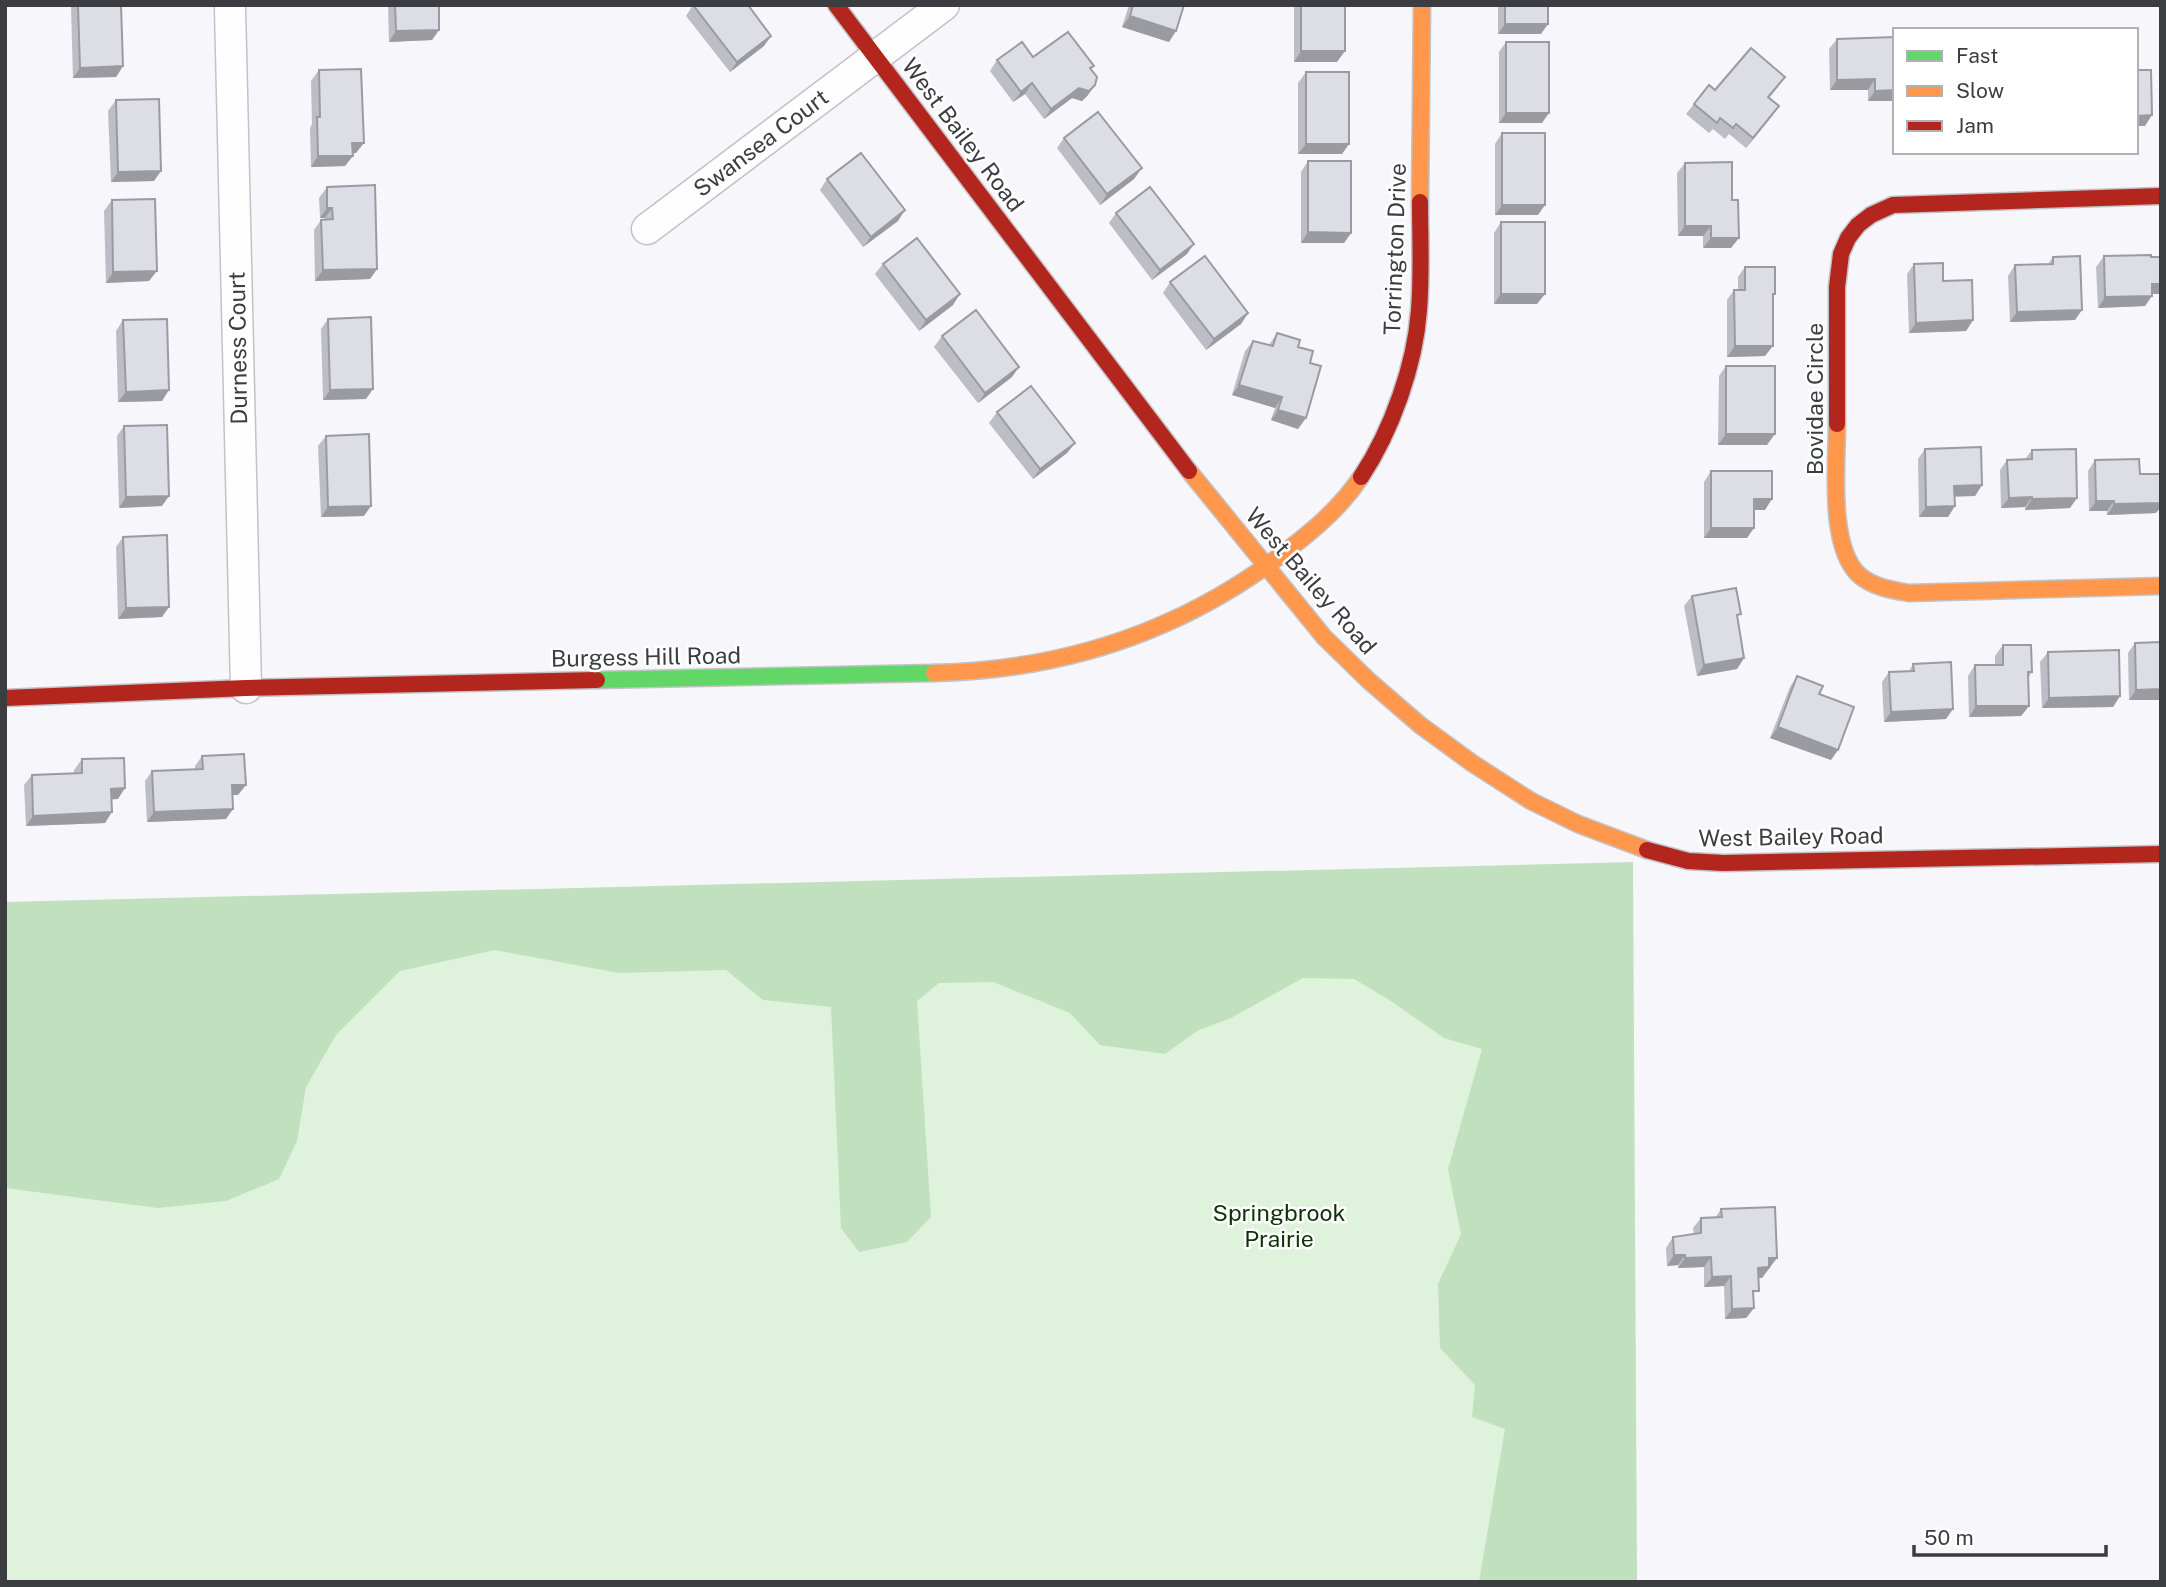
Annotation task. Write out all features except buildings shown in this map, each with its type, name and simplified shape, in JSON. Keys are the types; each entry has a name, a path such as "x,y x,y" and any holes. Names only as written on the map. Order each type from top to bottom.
{"street":[{"name":"West Bailey Road","path":"836,5 1202,488 1324,637 1368,680 1420,724 1472,763 1531,801 1578,824 1631,845 1688,861 1723,863 2161,853"},
{"name":"Swansea Court","path":"647,229 944,5"},
{"name":"Torrington Drive","path":"1266,567 1331,515 1350,492 1381,444 1405,384 1413,355 1420,298 1422,5"},
{"name":"Durness Court","path":"230,8 246,688"},
{"name":"Bovidae Circle","path":"2161,196 1893,205 1878,210 1863,220 1850,234 1840,257 1837,504 1838,529 1843,552 1851,566 1864,581 1893,591 1909,593 2161,586"},
{"name":"Burgess Hill Road","path":"5,698 246,688 1003,670 1100,649 1150,630 1222,595 1266,567"}],"green space":[{"path":"1633,862 1637,1582 1479,1582 1505,1429 1472,1417 1475,1385 1440,1348 1438,1284 1461,1234 1448,1169 1482,1049 1444,1038 1354,979 1303,978 1231,1018 1197,1031 1165,1054 1100,1045 1070,1013 993,982 939,983 917,1001 931,1217 907,1242 859,1252 841,1228 831,1007 763,1000 726,970 619,973 495,950 400,971 336,1035 306,1087 297,1141 279,1179 226,1201 158,1208 5,1188 5,902"},
{"name":"Springbrook Prairie","path":"1632,863 1637,1582 5,1582 5,903"}],"traffic: fast":[{"path":"597,680 934,673"}],"traffic: slow":[{"path":"1420,202 1422,5"},
{"path":"1837,424 1836,504 1842,545 1849,562 1859,575 1870,582 1909,593 2161,586"},
{"path":"1189,471 1324,637 1420,725 1531,801 1578,824 1647,850"},
{"path":"934,673 1027,664 1071,655 1115,643 1157,627 1198,608 1277,558 1323,521 1361,477"}],"traffic: jam":[{"path":"836,5 1189,471"},
{"path":"1837,424 1837,287 1841,254 1848,238 1858,225 1871,215 1893,205 2161,196"},
{"path":"1361,477 1392,418 1413,353 1420,296 1420,202"},
{"path":"5,698 246,688 597,680"},
{"path":"1647,850 1688,861 1723,863 2161,854"}]}
